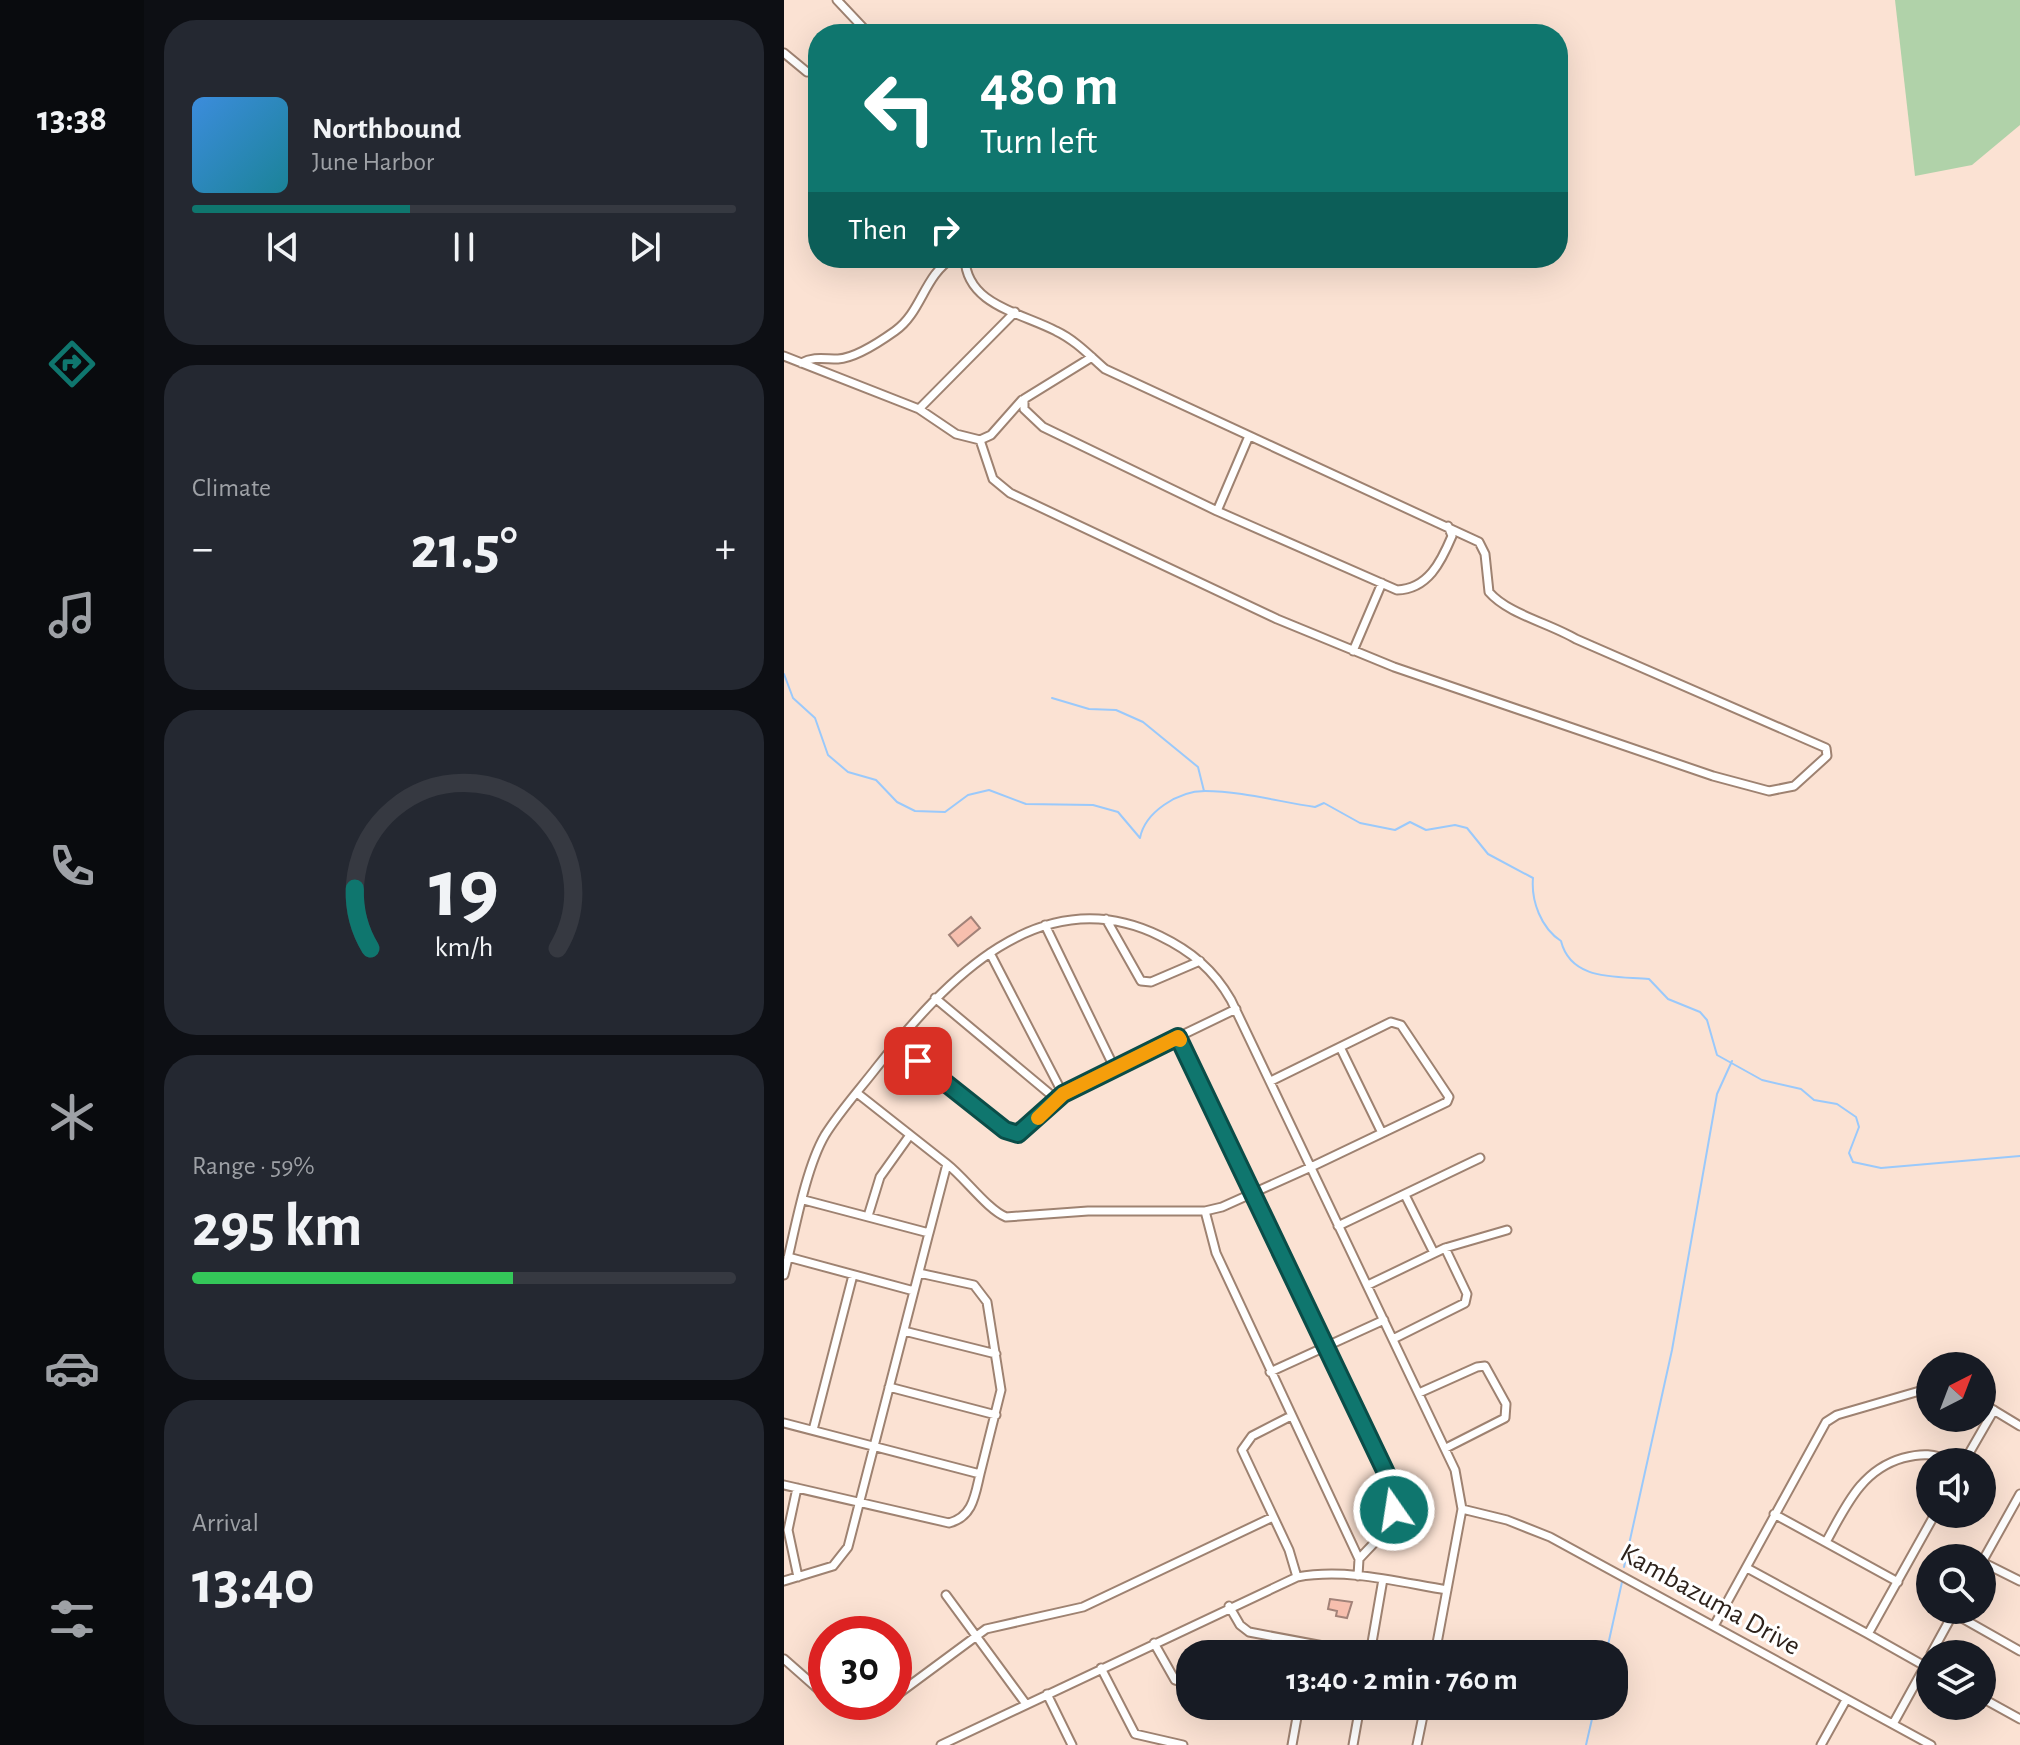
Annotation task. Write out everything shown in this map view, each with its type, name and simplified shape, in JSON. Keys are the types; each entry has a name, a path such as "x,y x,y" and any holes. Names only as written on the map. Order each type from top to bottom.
{"street":[{"path":"837,0 860,24"},
{"path":"784,53 807,72"},
{"path":"801,363 821,357 840,359 895,331 914,311 940,268"},
{"path":"965,268 973,286 983,297 1056,331 1105,369 1479,542 1485,554 1489,592 1508,609 1552,624 1576,639 1826,748 1827,756 1794,786 1769,791 1713,776 1353,651 1277,619 1010,493 993,479 980,440"},
{"path":"919,409 1015,312"},
{"path":"784,356 919,409 956,434 980,440 991,435 1024,399 1092,357"},
{"path":"1024,399 1024,409 1043,427 1217,511 1397,590 1409,590 1435,571 1452,536 1448,526"},
{"path":"1217,511 1249,436"},
{"path":"1353,651 1382,583"},
{"path":"1106,919 1141,981 1151,982 1200,961"},
{"path":"784,1275 825,1136 896,1043 935,998 1017,935 1045,925 1106,919 1150,931 1200,961 1217,977 1236,1009 1446,1448 1459,1483 1462,1509 1438,1640"},
{"path":"1045,925 1114,1067"},
{"path":"990,953 1060,1096"},
{"path":"935,998 1060,1096"},
{"path":"896,1043 1012,1133 1024,1131 1060,1096 1236,1009"},
{"path":"857,1093 969,1182 995,1211 1006,1217 1088,1211 1205,1211 1311,1167 1447,1102 1449,1097 1401,1025 1391,1022 1271,1081"},
{"path":"1178,1037 1389,1479 1394,1499 1392,1519 1359,1559"},
{"path":"1340,1047 1382,1133"},
{"path":"868,1216 880,1177 910,1135"},
{"path":"1338,1226 1480,1158"},
{"path":"784,1581 824,1570 841,1560 848,1547 947,1164"},
{"path":"1405,1195 1434,1253"},
{"path":"804,1200 929,1233"},
{"path":"1205,1211 1216,1253 1359,1559 1358,1576"},
{"path":"1368,1285 1445,1248 1507,1230"},
{"path":"1393,1339 1465,1303 1467,1294 1445,1248"},
{"path":"788,1257 914,1291"},
{"path":"784,1485 941,1523 963,1518 972,1505 996,1415 1001,1383 987,1302 979,1289 968,1284 919,1273"},
{"path":"813,1430 853,1275"},
{"path":"1270,1372 1384,1320"},
{"path":"904,1331 996,1354"},
{"path":"1419,1393 1485,1366 1506,1404 1505,1418 1446,1448"},
{"path":"889,1387 996,1415"},
{"path":"1714,1626 1826,1422 1837,1415 1916,1392"},
{"path":"1996,1411 2020,1426"},
{"path":"1291,1416 1252,1436 1242,1450 1292,1557 1297,1577"},
{"path":"784,1423 980,1474"},
{"path":"1826,1542 1848,1503 1872,1471 1890,1462 1916,1456"},
{"path":"797,1488 788,1530 798,1577"},
{"path":"1992,1544 2020,1496"},
{"name":"Kambazuma Drive","path":"1462,1509 1507,1520 1550,1537 1931,1745"},
{"path":"1774,1514 1898,1582"},
{"path":"912,1683 976,1635 999,1624 1083,1607 1273,1517"},
{"path":"1868,1634 1927,1528"},
{"path":"1747,1568 1916,1661"},
{"path":"1996,1569 2020,1581"},
{"path":"941,1745 1229,1606 1297,1577 1358,1576 1447,1590"},
{"path":"1371,1640 1383,1579"},
{"path":"946,1595 1026,1704"},
{"path":"1229,1606 1240,1625 1249,1632 1287,1640"},
{"path":"1974,1624 2020,1651"},
{"path":"1154,1643 1176,1680"},
{"path":"784,1659 808,1680"},
{"path":"1101,1668 1135,1734 1183,1745"},
{"path":"1893,1724 1916,1687"},
{"path":"1047,1694 1072,1745"},
{"path":"1821,1745 1846,1700"},
{"path":"1996,1706 2020,1719"},
{"path":"1292,1745 1296,1720"},
{"path":"1353,1745 1357,1720"},
{"path":"1417,1745 1422,1720"}],"green space":[{"path":"1895,0 2020,0 2020,125 1972,165 1915,176"}],"building":[{"path":"971,917 980,928 958,946 949,935"},
{"path":"1330,1599 1352,1602 1347,1618 1336,1616 1337,1611 1328,1609"}],"waterway":[{"path":"784,674 793,698 815,718 828,755 848,772 876,780 897,802 915,811 945,812 968,795 989,790 1026,804 1093,805 1118,812 1140,838 1148,820 1174,799 1195,792 1219,791 1315,807 1324,803 1360,823 1395,830 1410,822 1426,830 1455,825 1467,828 1488,854 1533,878 1539,913 1574,963 1596,974 1649,979 1668,999 1700,1012 1707,1020 1717,1055 1762,1080 1801,1089 1814,1100 1837,1104 1856,1117 1859,1127 1849,1153 1853,1162 1881,1168 2020,1156"},
{"path":"1052,698 1089,709 1116,710 1143,722 1198,767 1204,791"},
{"path":"1624,1567 1672,1350 1717,1094 1732,1061"},
{"path":"1609,1640 1622,1582"},
{"path":"1586,1745 1592,1720"}],"slow traffic":[{"path":"1038,1118 1063,1094 1178,1037 1180,1040"}],"route":[{"path":"918,1061 1005,1130 1018,1134 1032,1125 1063,1094 1178,1037 1389,1479 1394,1510"}]}
